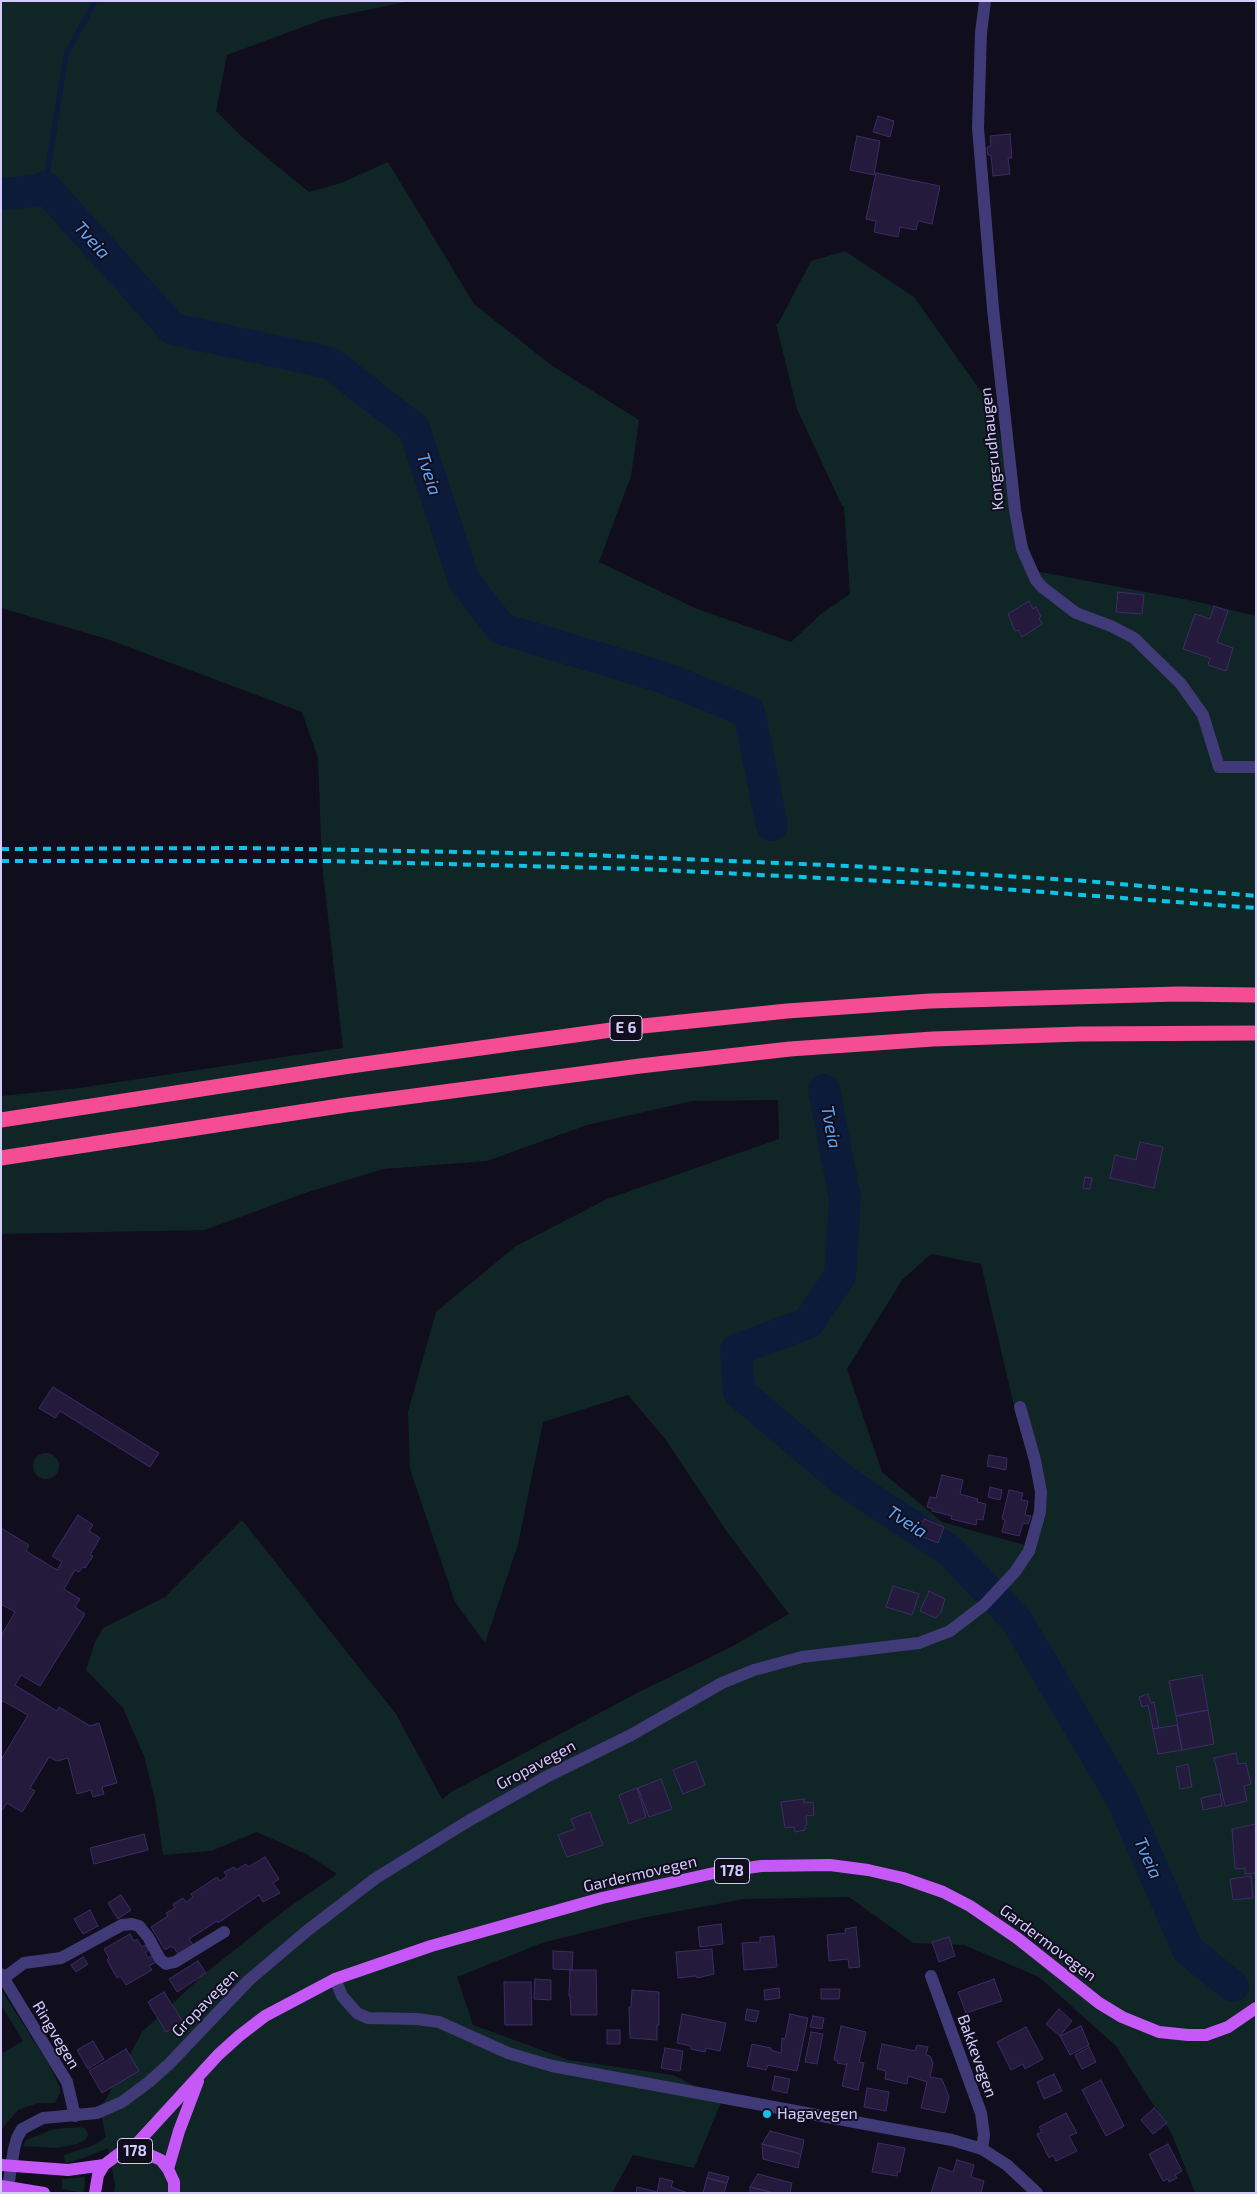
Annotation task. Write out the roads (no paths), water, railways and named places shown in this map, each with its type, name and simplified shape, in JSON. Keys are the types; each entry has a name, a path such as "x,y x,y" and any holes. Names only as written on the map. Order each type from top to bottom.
{"highway":[{"name":"E 6","path":"1,1120 360,1064 634,1027 787,1011 930,1001 1178,994 1256,994"},
{"path":"1,1158 346,1106 640,1066 790,1049 933,1039 1060,1035 1256,1033"}],"main road":[{"name":"Gardermovegen","path":"6,2166 68,2170 104,2165 120,2153 130,2151 200,2074 238,2036 265,2016 336,1979 431,1946 602,1898 714,1873 760,1866 830,1865 868,1870 903,1878 944,1892 970,1906 1010,1933 1099,2003 1139,2026 1173,2034 1206,2035 1228,2027 1256,2008"},
{"name":"Gardermovegen","path":"168,2169 179,2131 200,2074"},
{"name":"178","path":"130,2151 152,2154 161,2160 174,2182 174,2193"},
{"name":"178","path":"95,2193 98,2175 104,2165"},
{"path":"4,2187 44,2193"}],"street":[{"name":"Kongsrudhaugen","path":"985,1 981,33 978,128 993,309 1015,510 1022,549 1036,580 1047,592 1076,613 1111,626 1134,638 1181,684 1202,715 1219,767 1256,767"},
{"name":"Gropavegen","path":"4,2187 6,2166 22,2129 43,2118 97,2113 113,2106 149,2082 170,2063 249,1980 308,1930 396,1865 470,1820 548,1776 631,1735 722,1683 754,1670 802,1657 919,1643 940,1636 984,1605 1015,1572 1029,1551 1040,1512 1041,1492 1035,1460 1020,1407"},
{"path":"3,1976 24,1962 61,1958 122,1925 132,1924 139,1926 148,1936 160,1960 166,1964 175,1962 224,1932"},
{"name":"Ringvegen","path":"3,1976 66,2082 75,2116"},
{"name":"Bakkevegen","path":"931,1976 981,2113 984,2135 982,2149"},
{"path":"336,1979 342,1996 357,2013 368,2018 417,2018 439,2022 508,2053 552,2066 898,2128 952,2140 982,2149 1007,2165 1037,2193"}],"waterway":[{"path":"45,187 66,55 95,1"},
{"name":"Tveia","path":"1,194 35,191 45,187 173,329 330,363 414,428 464,581 502,629 662,677 749,712 772,825"},
{"name":"Tveia","path":"824,1090 845,1198 840,1276 808,1323 736,1350 739,1392 844,1481 950,1551 1017,1621 1122,1799 1188,1950 1233,1986"}],"railway":[{"path":"1,849 246,848 565,854 849,866 1085,881 1256,896"},
{"path":"1,861 329,861 641,869 923,883 1256,908"}],"place":[{"name":"Hagavegen","path":"767,2114"}]}
